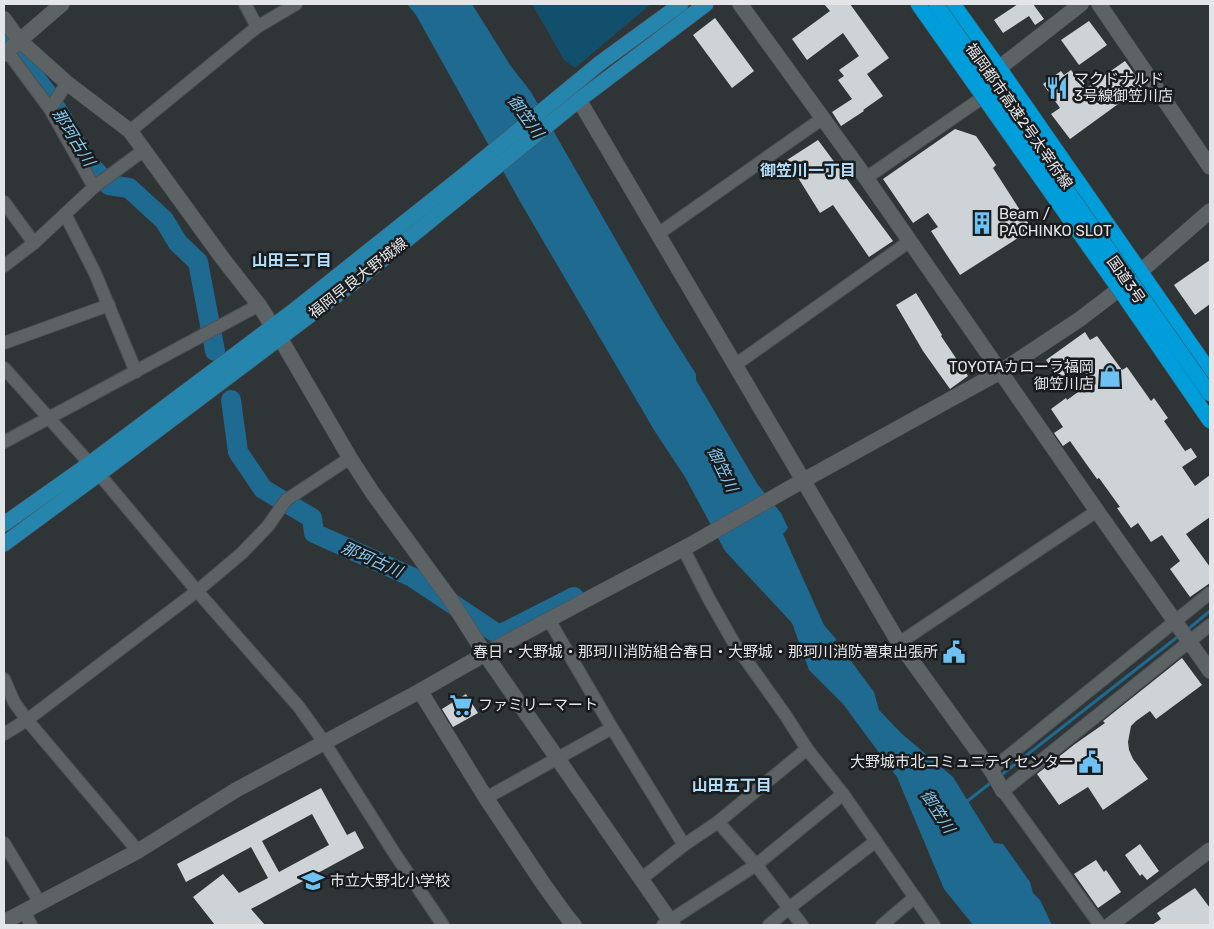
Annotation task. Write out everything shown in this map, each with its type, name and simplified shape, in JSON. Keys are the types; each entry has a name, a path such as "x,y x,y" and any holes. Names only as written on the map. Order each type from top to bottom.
{"highway":[{"name":"国道3号","path":"909,4 979,100 1210,430"},
{"name":"福岡都市高速2号太宰府線","path":"918,4 1108,272 1210,421"},
{"name":"福岡都市高速2号太宰府線","path":"936,4 1210,394"},
{"name":"国道3号","path":"953,4 1210,372"}],"main road":[{"name":"福岡早良大野城線","path":"467,182 600,63 681,4"},
{"name":"福岡早良大野城線","path":"4,544 94,469 277,332 467,182 706,4"},
{"name":"福岡早良大野城線","path":"4,524 94,469"}],"street":[{"path":"62,4 6,52 50,109 94,187"},
{"path":"245,4 258,27"},
{"path":"130,132 258,27 296,4"},
{"path":"740,4 866,178 1096,511 1210,671"},
{"path":"999,68 1081,4"},
{"path":"1100,4 1210,167"},
{"path":"4,19 19,40 67,83 130,132 259,305 372,492 450,599 485,654 641,879 669,924 756,865 843,794"},
{"path":"50,109 67,83"},
{"path":"579,100 735,365 799,483 899,643 1100,925"},
{"path":"866,178 979,100"},
{"path":"658,234 823,118"},
{"path":"4,266 34,243 94,187 144,150"},
{"path":"4,202 34,243"},
{"path":"4,922 138,851 236,790 686,547 1000,372 1080,319 1114,293 1141,272 1210,211"},
{"path":"65,214 95,273 136,372"},
{"path":"735,365 910,242"},
{"path":"4,343 108,305"},
{"path":"4,442 259,305"},
{"path":"4,368 94,469 197,592 299,707 324,742 395,854 443,925"},
{"path":"4,734 27,720 197,592 242,553 268,526 286,500 350,458"},
{"path":"899,643 1096,511"},
{"path":"686,547 709,599 734,643 807,749 843,794 934,925"},
{"path":"991,770 1210,594"},
{"path":"549,620 612,728 684,845"},
{"path":"1003,791 1210,625"},
{"path":"4,679 14,702 27,720 138,851"},
{"path":"420,691 486,798 568,923"},
{"path":"486,798 612,728"},
{"path":"641,879 684,845 718,822 807,749"},
{"path":"718,822 756,865 802,925"},
{"path":"770,925 788,908 876,841"},
{"path":"4,843 40,903"},
{"path":"1110,925 1210,850"},
{"path":"882,925 915,897"},
{"path":"24,911 31,925"}],"shaded area":[{"path":"532,4 651,4 575,68 564,60"}],"water":[{"name":"御笠川","path":"407,4 472,4 510,65 531,92 660,317 696,374 696,380 758,485 781,513 788,528 783,534 824,625 836,639 834,648 845,653 874,692 879,710 902,734 953,777 994,843 1003,844 1030,882 1033,893 1040,900 1052,925 973,925 944,889 897,777 843,704 809,670 792,623 725,551 685,477 654,430 522,205 416,15"}],"building":[{"path":"824,4 850,4 889,58 867,74 883,96 841,126 832,112 852,99 838,80 844,76 839,70 859,56 843,33 807,60 792,39 830,11"},
{"path":"1018,4 1033,4 1044,19 1035,25 1029,16 1003,33 994,20"},
{"path":"715,18 754,71 732,88 693,35"},
{"path":"1089,21 1107,45 1079,65 1061,40"},
{"path":"1125,61 1143,86 1070,139 1051,114 1060,108 1043,84 1061,71 1064,75 1071,70 1085,89"},
{"path":"955,129 976,136 996,165 993,168 1032,229 960,275 931,231 938,227 928,213 913,223 883,179"},
{"path":"818,140 893,241 869,257 833,205 820,213 787,160"},
{"path":"1210,260 1210,304 1195,315 1174,285"},
{"path":"916,293 941,336 968,376 950,389 923,351 896,305"},
{"path":"1085,332 1090,340 1097,336 1122,370 1127,367 1151,401 1154,398 1168,418 1164,421 1185,451 1191,448 1197,457 1182,467 1195,486 1210,475 1210,517 1186,534 1210,567 1210,583 1190,597 1170,569 1180,561 1162,535 1151,542 1138,523 1131,528 1117,508 1120,507 1070,441 1063,446 1054,433 1063,427 1051,409 1092,382 1081,367 1062,381 1046,360"},
{"path":"1182,658 1202,685 1156,719 1150,711 1131,726 1128,742 1129,750 1133,759 1148,779 1103,810 1088,787 1059,805 1037,774 1105,723 1103,721"},
{"path":"466,694 478,713 453,727 442,709"},
{"path":"321,788 347,835 355,831 364,848 251,909 265,925 215,925 193,897 223,874 239,893 268,878 251,847 186,882 177,864","holes":["312,814 329,845 279,872 262,841"]},
{"path":"1140,844 1159,871 1147,880 1142,874 1140,876 1125,855"},
{"path":"1096,860 1104,872 1106,870 1121,892 1098,908 1074,874"},
{"path":"1195,888 1210,908 1210,925 1152,925 1161,919 1157,913"}],"waterway":[{"name":"那珂古川","path":"4,37 46,92 84,159 109,185 129,188 164,220 178,243 198,262 215,351"},
{"name":"那珂古川","path":"231,400 238,452 263,489 312,518 314,533 412,577 499,635 574,597"},
{"path":"1187,630 1210,611"},
{"path":"1000,776 1180,635"},
{"path":"965,803 993,781"}],"place":[{"name":"マクドナルド 3号線御笠川店","path":"1057,88"},
{"name":"Beam / PACHINKO SLOT","path":"982,223"},
{"name":"TOYOTAカローラ福岡 御笠川店","path":"1110,376"},
{"name":"春日・大野城・那珂川消防組合春日・大野城・那珂川消防署東出張所","path":"954,652"},
{"name":"ファミリーマート","path":"461,705"},
{"name":"大野城市北コミュニティセンター","path":"1090,762"},
{"name":"市立大野北小学校","path":"313,881"}],"district":[{"name":"御笠川一丁目","path":"808,170"},
{"name":"山田三丁目","path":"292,260"},
{"name":"山田五丁目","path":"732,785"}]}
